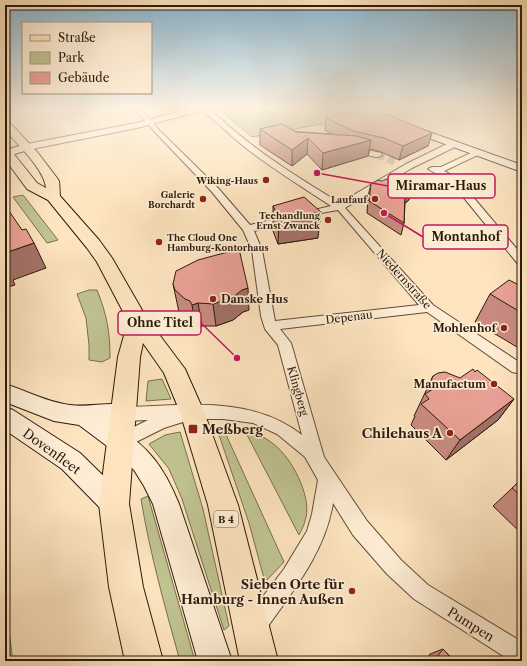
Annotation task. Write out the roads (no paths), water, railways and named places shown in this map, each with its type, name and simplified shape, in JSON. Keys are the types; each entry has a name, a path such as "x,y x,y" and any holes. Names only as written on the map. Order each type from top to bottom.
{"main road":[{"name":"B 4","path":"18,138 27,147 52,181 53,197"},
{"path":"439,138 522,169"},
{"path":"450,138 522,164"},
{"path":"454,144 466,143 478,153"},
{"path":"5,152 27,147"},
{"name":"B 4","path":"5,152 32,186 53,197 106,262 138,321 174,369 192,412 223,505 256,645"},
{"path":"138,321 128,357 114,504 126,587 144,661"},
{"path":"5,393 44,408 69,415 84,416 122,428 158,485 166,504 215,661"},
{"name":"Dovenfleet","path":"5,417 70,461 114,504"}],"street":[{"path":"27,147 71,138"},
{"path":"165,138 215,190 248,229 257,250 267,316 270,326"},
{"name":"Niedernstraße","path":"243,138 280,169 340,207 429,308 517,368"},
{"path":"248,229 320,210 340,207 413,165 454,144"},
{"path":"346,147 378,155"},
{"path":"396,162 442,169 478,153"},
{"path":"432,168 454,180 522,262"},
{"name":"Depenau","path":"270,326 429,308"},
{"name":"Klingberg","path":"270,326 284,343 317,460"},
{"path":"122,428 160,422 192,412"},
{"path":"122,428 192,412 242,414 272,424 301,442 317,460 327,479 323,507 318,526 256,645"},
{"name":"Pumpen","path":"327,479 360,528 378,550 421,592 522,655"}],"water":[{"path":"5,597 12,654 13,661 5,661"}],"tunnel":[{"path":"378,155 395,162"}],"place":[{"name":"Miramar-Haus","path":"317,173"},
{"name":"Wiking-Haus","path":"266,180"},
{"name":"Galerie Borchardt","path":"203,199"},
{"name":"Laufauf","path":"375,199"},
{"name":"Montanhof","path":"384,213"},
{"name":"Teehandlung Ernst Zwanck","path":"328,220"},
{"name":"The Cloud One Hamburg-Kontorhaus","path":"159,242"},
{"name":"Danske Hus","path":"213,299"},
{"name":"Mohlenhof","path":"504,328"},
{"name":"Ohne Titel","path":"237,358"},
{"name":"Manufactum","path":"494,384"},
{"name":"Meßberg","path":"193,429"},
{"name":"Chilehaus A","path":"450,433"},
{"name":"Sieben Orte für Hamburg - Innen Außen","path":"352,591"}]}
